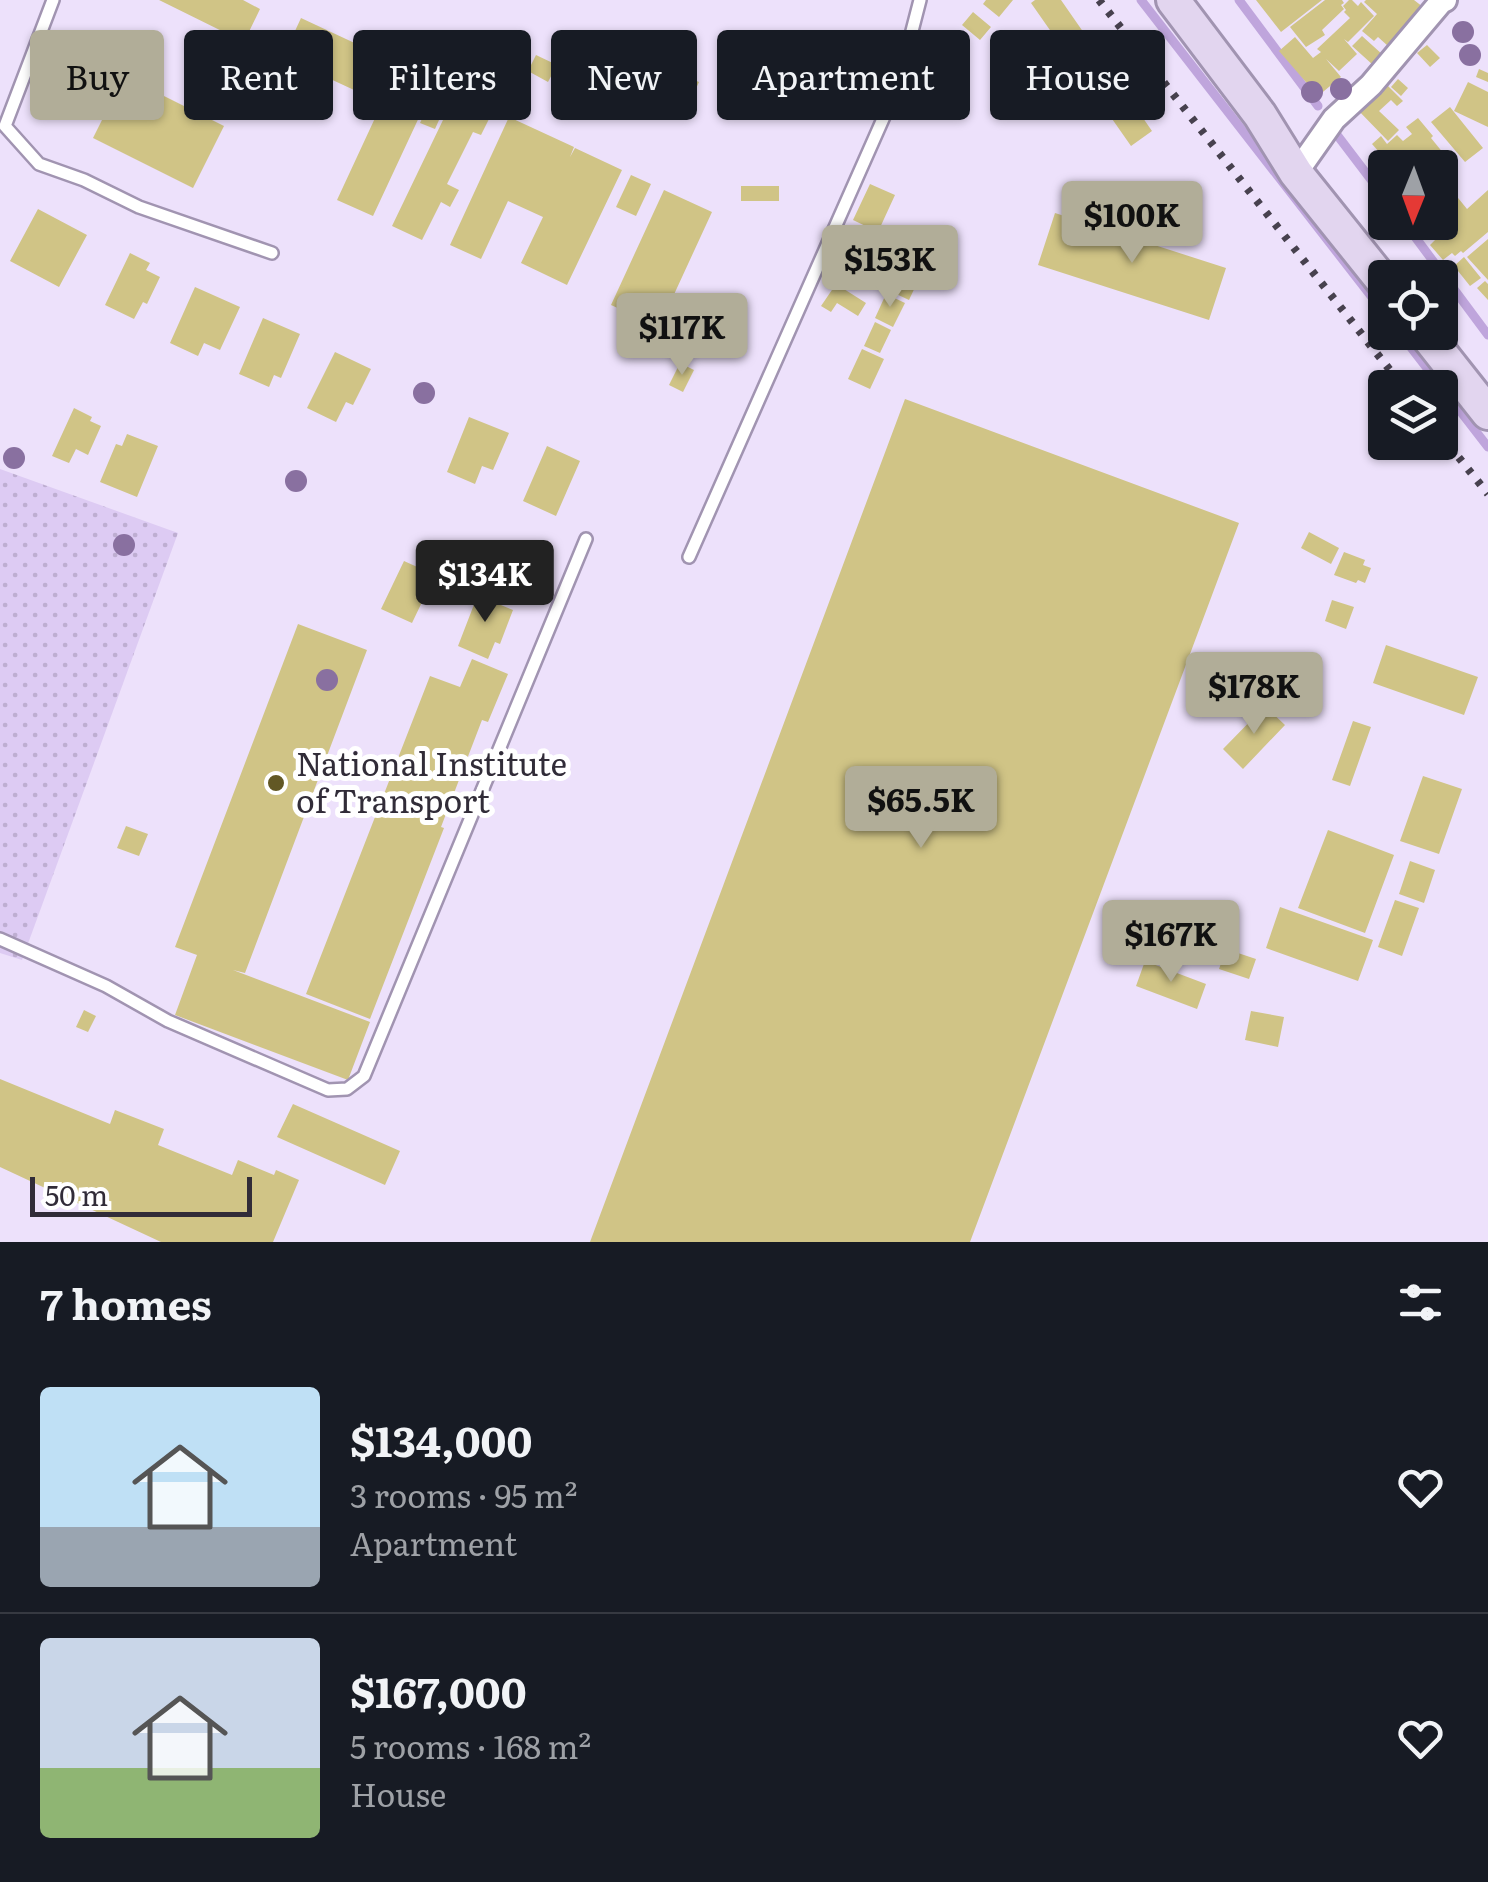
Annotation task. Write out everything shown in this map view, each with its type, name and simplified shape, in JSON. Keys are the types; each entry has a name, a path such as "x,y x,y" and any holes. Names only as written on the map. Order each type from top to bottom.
{"main road":[{"path":"1174,0 1260,115 1296,173 1368,263"},
{"path":"1438,350 1488,413"}],"street":[{"path":"1296,173 1334,120 1445,0"}],"lane":[{"path":"54,0 3,130 39,164 84,180 139,207 272,254"},
{"path":"689,557 898,85 920,0"},
{"path":"0,939 106,986 168,1022 328,1090 347,1089 364,1076 586,539"}],"shaded area":[{"path":"0,469 178,533 22,960 0,953"}],"building":[{"path":"159,0 243,0 260,9 250,30 220,30"},
{"path":"986,0 1013,0 999,17 983,4"},
{"path":"1061,0 1082,30 1050,30 1031,3"},
{"path":"1256,0 1322,0 1281,32"},
{"path":"1325,0 1342,0 1344,9 1322,30 1325,35 1306,47 1290,27"},
{"path":"1349,0 1358,6 1361,2 1374,16 1348,42 1344,39 1357,54 1339,71 1326,59 1341,77 1318,96 1279,51 1295,37 1313,58 1321,52 1317,49 1350,18 1343,6"},
{"path":"1366,0 1414,0 1423,7 1388,46 1362,31 1377,14"},
{"path":"973,12 991,27 980,40 962,25"},
{"path":"301,18 327,30 295,30"},
{"path":"333,33 353,42 353,90 333,80"},
{"path":"1362,36 1383,55 1373,65 1352,46"},
{"path":"1427,45 1440,58 1430,67 1417,53"},
{"path":"536,55 551,62 548,82 531,73"},
{"path":"1479,69 1488,73 1488,82 1476,77"},
{"path":"1398,79 1408,88 1401,96 1391,87"},
{"path":"1382,80 1403,101 1397,106 1391,100 1379,111 1399,130 1388,141 1355,107"},
{"path":"1468,82 1488,92 1488,127 1454,111"},
{"path":"164,96 184,106 184,120 212,120 224,126 193,188 93,138 102,120 164,120"},
{"path":"1450,107 1483,148 1465,162 1431,122"},
{"path":"1418,118 1441,150 1377,150 1372,144 1381,136 1387,144 1397,135 1403,141 1412,134 1406,127"},
{"path":"374,120 418,120 373,216 337,200"},
{"path":"421,120 439,120 435,129 420,123"},
{"path":"443,120 488,120 481,135 473,132 447,184 459,190 450,207 441,202 422,240 392,226"},
{"path":"508,120 574,147 570,157 575,148 622,170 567,285 521,263 543,217 508,201 481,259 450,245"},
{"path":"1113,120 1144,120 1152,131 1131,146"},
{"path":"631,175 651,184 636,216 616,207"},
{"path":"870,184 895,195 878,232 853,220"},
{"path":"741,186 779,186 779,201 741,201"},
{"path":"664,190 712,212 659,327 611,305"},
{"path":"1488,190 1488,232 1463,253 1452,253 1443,260 1430,245 1435,240 1458,240 1458,198 1467,209"},
{"path":"38,209 87,235 59,287 10,261"},
{"path":"1055,213 1226,268 1209,320 1038,265"},
{"path":"923,226 940,234 909,300 892,292"},
{"path":"1488,239 1488,280 1467,257"},
{"path":"130,253 150,263 146,270 160,277 147,304 143,302 134,319 105,305"},
{"path":"1464,257 1481,278 1470,286 1458,271 1458,262"},
{"path":"1485,281 1488,284 1488,300 1477,288"},
{"path":"836,284 866,303 858,316 837,303 831,312 821,306"},
{"path":"195,287 240,307 220,350 204,343 198,356 170,343"},
{"path":"886,294 905,303 893,327 875,318"},
{"path":"263,318 300,334 281,378 274,375 269,387 239,374"},
{"path":"875,322 891,330 880,353 864,346"},
{"path":"862,349 884,359 870,389 848,379"},
{"path":"335,352 371,369 353,405 346,402 336,422 307,408"},
{"path":"680,363 694,370 683,392 669,385"},
{"path":"905,399 1239,523 970,1242 590,1242"},
{"path":"74,408 101,426 88,455 76,449 69,463 52,456"},
{"path":"469,417 509,433 493,470 482,466 475,484 447,472"},
{"path":"127,434 158,446 137,497 100,482 116,444 122,446"},
{"path":"547,446 580,461 556,516 523,501"},
{"path":"1309,532 1339,548 1331,564 1301,548"},
{"path":"1344,552 1365,560 1363,565 1371,568 1365,583 1334,575"},
{"path":"404,561 435,575 412,623 381,609"},
{"path":"480,589 499,596 496,603 513,610 500,644 495,642 488,659 458,646"},
{"path":"1332,600 1354,607 1346,629 1325,621"},
{"path":"298,624 367,650 245,973 233,970 370,1022 348,1080 175,1015 197,955 175,947"},
{"path":"1386,645 1478,677 1464,715 1373,683"},
{"path":"472,659 508,674 488,722 482,720 370,1019 306,994 430,676 460,687"},
{"path":"1265,706 1285,725 1243,769 1223,749"},
{"path":"1353,721 1371,727 1350,786 1332,780"},
{"path":"1423,776 1462,789 1439,854 1400,841"},
{"path":"126,826 148,834 139,856 117,848"},
{"path":"1328,830 1394,855 1365,933 1298,908"},
{"path":"1410,861 1435,870 1424,903 1399,894"},
{"path":"1395,900 1419,908 1402,956 1378,947"},
{"path":"1280,907 1373,940 1358,981 1266,948"},
{"path":"1226,949 1256,959 1249,979 1219,969"},
{"path":"1145,961 1206,984 1197,1009 1136,986"},
{"path":"84,1010 96,1016 88,1032 76,1027"},
{"path":"1251,1011 1284,1017 1278,1047 1245,1040"},
{"path":"0,1079 110,1124 115,1110 164,1129 158,1145 232,1175 238,1160 274,1175 276,1170 299,1180 273,1242 161,1242 0,1167"},
{"path":"293,1104 400,1151 385,1185 277,1137"}],"waterway":[{"path":"1141,0 1368,292"},
{"path":"1239,0 1318,106"},
{"path":"1331,127 1368,176"},
{"path":"1417,240 1488,335"},
{"path":"1413,350 1488,447"}],"railway":[{"path":"1099,0 1390,370"},
{"path":"1458,456 1488,494"}],"place":[{"name":"National Institute of Transport","path":"276,783"}]}
